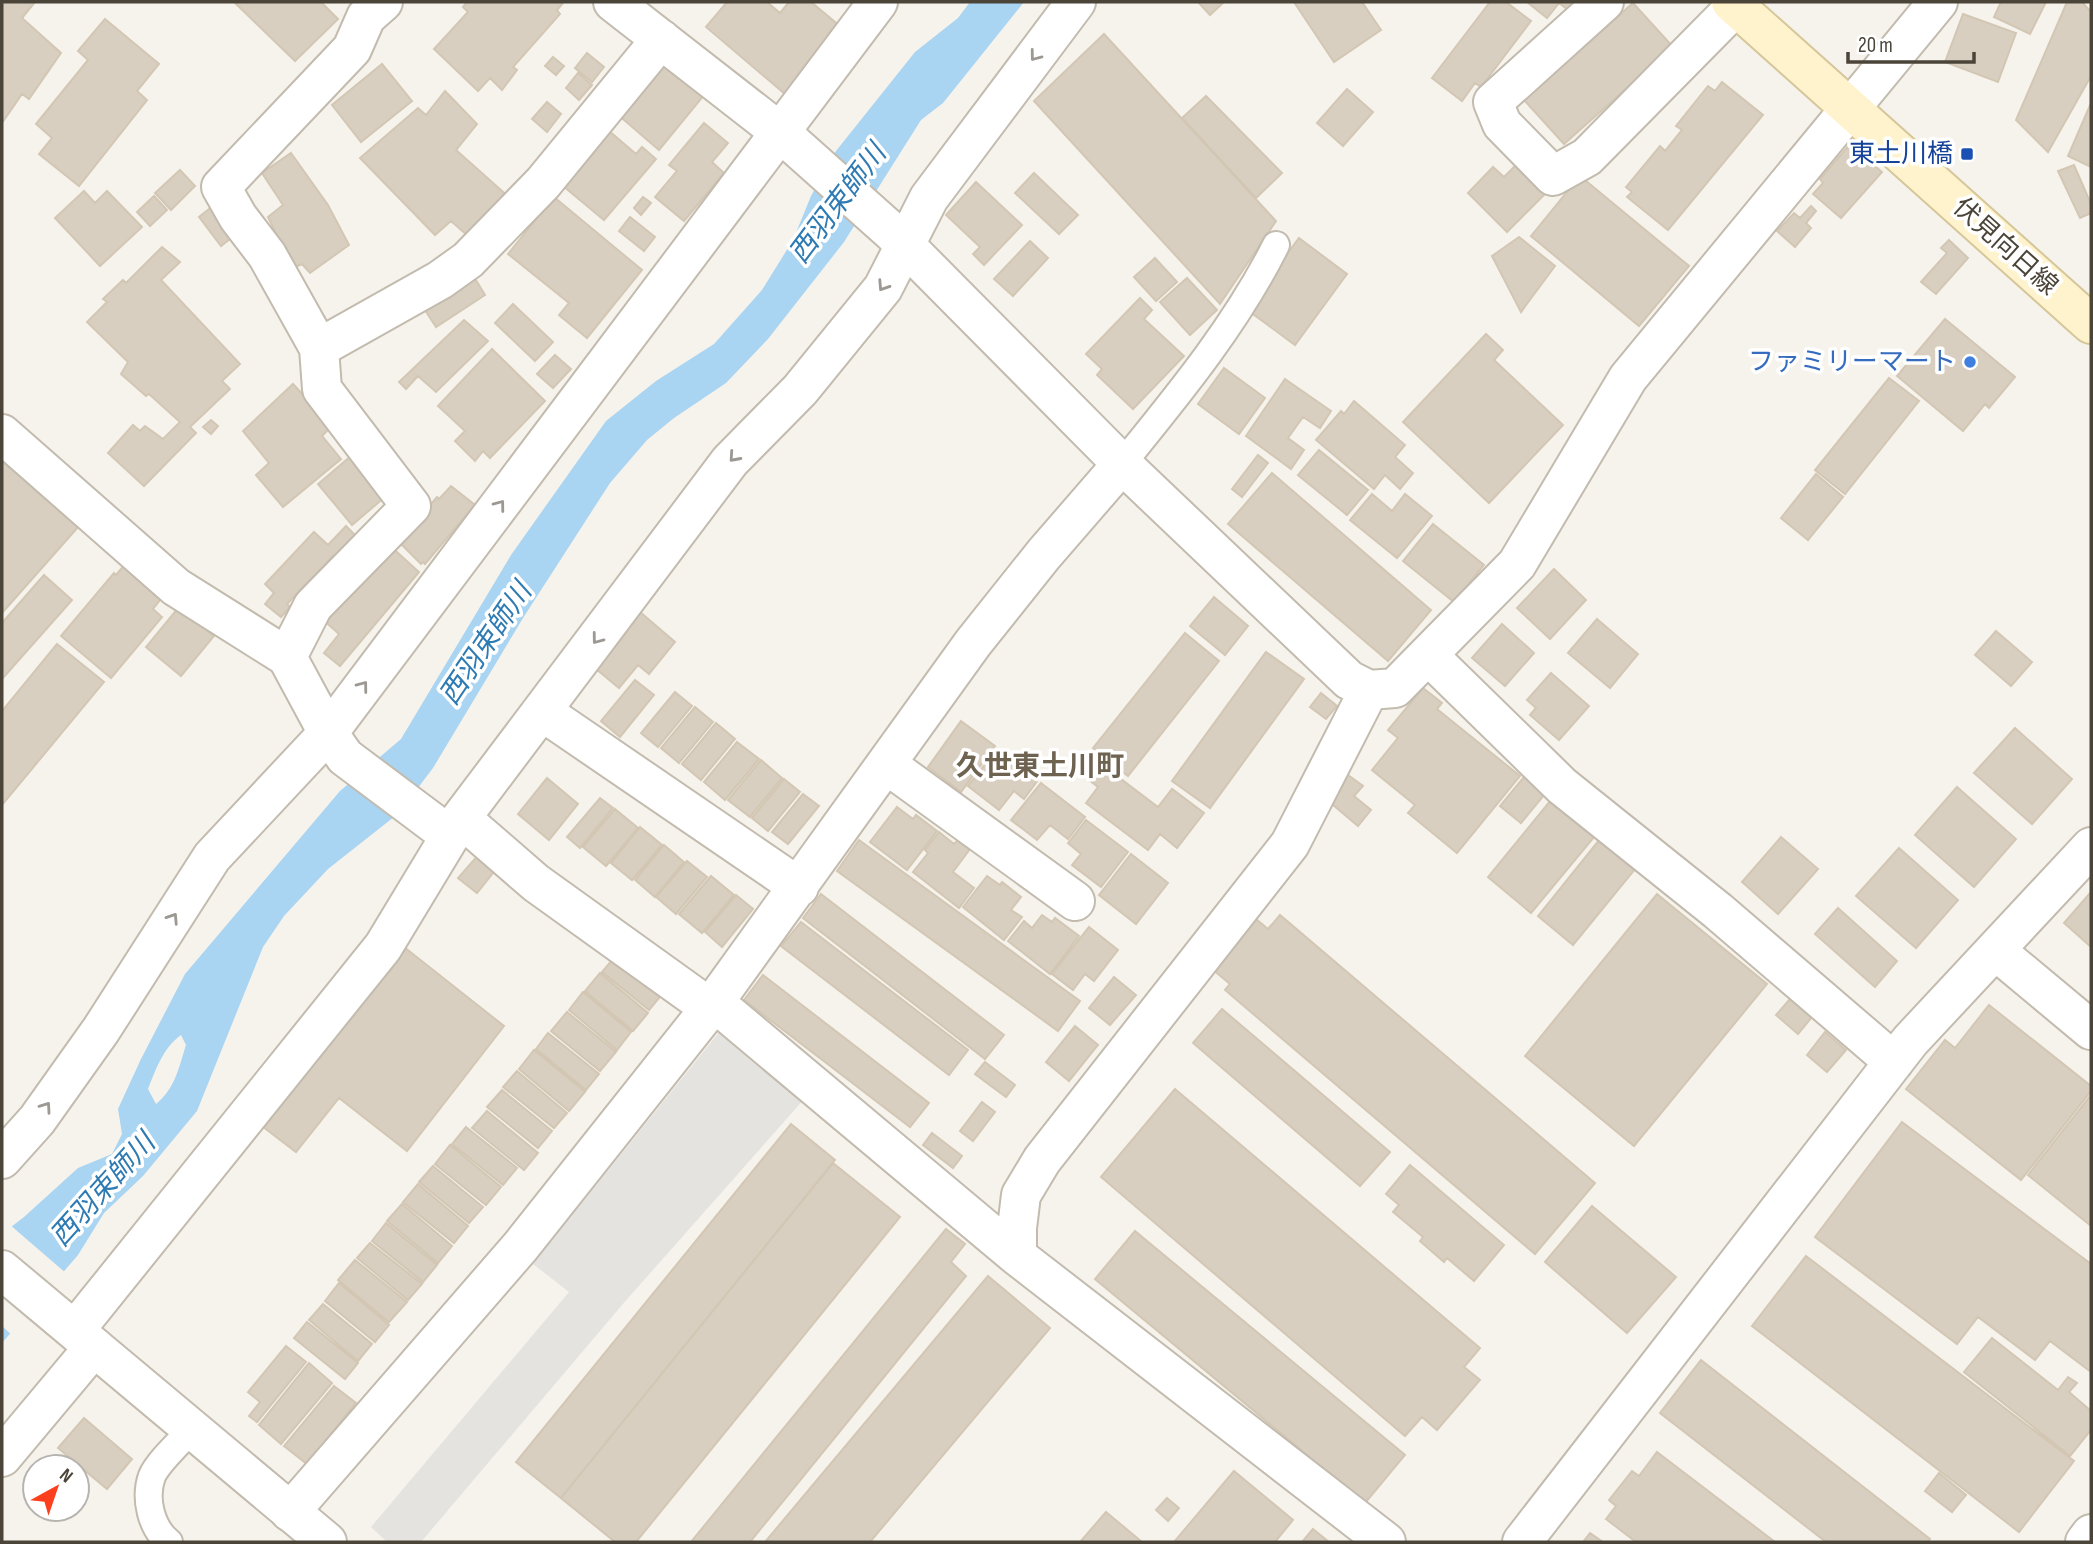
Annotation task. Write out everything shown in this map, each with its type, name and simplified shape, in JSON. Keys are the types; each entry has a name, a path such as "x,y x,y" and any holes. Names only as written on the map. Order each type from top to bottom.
{"main road":[{"name":"伏見向日線","path":"1734,4 2091,324"}],"street":[{"path":"287,657 313,606 411,506 322,389 319,348 267,255 238,217 221,187 352,49 366,16 383,2"},
{"path":"613,2 784,136 899,239 1122,464 1349,680 1368,690 1395,688 1517,564 1628,378 1938,2"},
{"path":"2,1159 37,1120 101,1030 212,858 336,745 784,136 878,2"},
{"path":"2,1457 78,1333 383,947 455,827 730,461 800,390 883,288 899,239 1076,2"},
{"path":"1604,2 1493,102 1502,124 1553,176 1587,157 1734,4"},
{"path":"319,348 440,280 468,260 543,183 661,39"},
{"path":"2,434 177,587 287,657 336,745 712,1005 1017,1256 1386,1542"},
{"path":"290,1512 521,1246 712,1005 973,643 1044,554 1122,464"},
{"path":"1429,656 1562,786 1718,911 1894,1062"},
{"path":"1017,1256 1021,1195 1042,1160 1290,844 1368,690"},
{"path":"543,712 799,887"},
{"path":"886,764 1075,901"},
{"path":"1522,1542 1910,1041 2091,847"},
{"path":"1995,950 2091,1030"},
{"path":"2,1270 327,1542"},
{"path":"2085,1542 2091,1534"}],"lane":[{"path":"1122,464 1179,394 1228,325 1259,280 1276,245"},
{"path":"169,1542 161,1536 148,1506 152,1475 192,1429"}],"shaded area":[{"path":"720,1031 805,1098 622,1305 421,1542 387,1542 371,1527 569,1292 533,1264"}],"water":[{"name":"西羽束師川","path":"970,2 1024,2 943,103 921,120 844,242 768,339 726,383 647,440 610,483 523,618 433,768 399,813 328,869 284,916 263,947 197,1111 143,1176 104,1213 78,1255 2,1343 2,1234 78,1168 112,1154 122,1134 118,1109 185,974 340,791 401,739 511,555 606,421 656,381 714,344 762,290 793,240 811,196 836,151 915,52 958,18","holes":["181,1035 186,1045 172,1085 156,1104 148,1089 161,1059 169,1046"]}],"pier":[{"path":"9,1224 67,1274 14,1337 2,1326 2,1229"}],"building":[{"path":"2,2 35,2 22,18 61,53 29,99 22,94 2,123"},
{"path":"234,2 321,2 338,19 295,61"},
{"path":"467,2 563,3 557,10 560,14 513,67 517,70 502,90 490,78 478,91 434,49 468,12 463,7"},
{"path":"727,2 767,2 780,13 789,2 811,2 841,27 785,94 706,27"},
{"path":"1198,2 1224,2 1210,15"},
{"path":"1294,2 1362,2 1381,30 1334,62"},
{"path":"1490,2 1506,2 1531,21 1481,87 1475,83 1462,101 1432,78"},
{"path":"1527,2 1575,2 1568,10 1559,3 1547,18"},
{"path":"2001,2 2046,2 2030,34 1994,17"},
{"path":"2067,2 2082,2 2091,12 2091,76 2048,152 2016,120"},
{"path":"1633,3 1673,47 1564,144 1524,100"},
{"path":"1963,14 2016,33 1998,82 1945,62"},
{"path":"105,19 159,64 137,91 147,100 79,186 39,154 52,138 36,124 88,60 78,51"},
{"path":"1104,34 1276,221 1220,304 1034,101"},
{"path":"587,53 604,67 592,82 575,68"},
{"path":"553,57 564,66 556,75 545,66"},
{"path":"663,59 705,94 659,150 617,114"},
{"path":"382,64 412,101 361,142 332,105"},
{"path":"578,73 592,85 579,100 566,88"},
{"path":"1722,82 1763,115 1668,230 1627,197 1632,192 1626,187 1660,146 1665,151 1682,130 1676,126 1708,86 1715,91"},
{"path":"1347,89 1373,112 1343,146 1317,123"},
{"path":"445,91 477,124 456,150 511,199 469,237 451,221 435,235 360,158 418,108 426,115"},
{"path":"1206,96 1282,173 1256,198 1182,118"},
{"path":"547,102 561,114 547,132 532,119"},
{"path":"2091,103 2091,167 2068,156"},
{"path":"704,123 728,143 712,162 724,173 684,221 655,197 677,171 669,165"},
{"path":"608,130 636,154 642,147 656,159 604,220 562,185"},
{"path":"1850,144 1882,172 1841,218 1813,194 1823,183 1820,179"},
{"path":"291,153 328,205 349,245 310,273 302,264 293,268 268,217 283,205 262,173"},
{"path":"1517,164 1547,192 1507,232 1468,193 1493,167 1504,177"},
{"path":"2074,165 2091,204 2091,213 2080,218 2058,171"},
{"path":"180,170 195,186 171,210 155,193"},
{"path":"1034,173 1078,215 1059,234 1015,193"},
{"path":"1580,176 1689,266 1639,326 1531,236"},
{"path":"976,182 1022,225 984,265 973,254 980,247 946,215"},
{"path":"84,191 95,203 107,191 142,227 100,266 55,218"},
{"path":"154,196 167,210 150,226 137,212"},
{"path":"554,197 642,270 587,338 559,315 569,303 508,254"},
{"path":"643,197 651,203 641,215 634,208"},
{"path":"213,206 235,235 221,246 199,217"},
{"path":"1811,206 1816,211 1806,223 1811,228 1795,247 1777,231 1794,213 1800,218"},
{"path":"630,217 655,237 644,251 619,231"},
{"path":"1519,237 1555,266 1521,312 1492,256"},
{"path":"1299,238 1347,274 1295,345 1246,309"},
{"path":"1949,240 1968,258 1936,294 1921,282 1947,253 1941,248"},
{"path":"1030,241 1048,258 1013,296 994,279"},
{"path":"162,247 180,262 161,280 240,364 222,381 230,389 190,427 196,433 144,486 108,453 133,425 140,431 145,426 163,439 180,422 149,394 146,396 121,374 128,362 87,322 107,302 103,299 123,280 126,283"},
{"path":"1155,258 1177,282 1156,301 1134,277"},
{"path":"474,277 485,295 436,327 425,310"},
{"path":"1187,278 1217,310 1190,335 1160,302"},
{"path":"1140,298 1152,310 1144,319 1184,356 1133,409 1097,375 1102,369 1086,354"},
{"path":"513,304 553,342 535,361 495,323"},
{"path":"1945,319 2015,377 1989,408 1985,404 1963,431 1897,376"},
{"path":"464,320 488,341 436,392 418,376 406,389 399,382"},
{"path":"1486,334 1503,350 1494,360 1563,425 1489,503 1403,422"},
{"path":"492,349 545,401 490,458 483,451 475,461 455,441 465,431 438,406"},
{"path":"555,355 571,369 553,388 537,374"},
{"path":"1224,368 1265,398 1239,434 1198,404"},
{"path":"1889,378 1919,401 1845,494 1815,470"},
{"path":"1285,379 1331,411 1320,428 1303,417 1288,438 1304,450 1291,469 1246,436"},
{"path":"293,384 332,426 322,436 341,459 283,507 256,475 269,463 243,431"},
{"path":"1354,401 1405,445 1395,457 1413,473 1400,489 1385,475 1374,489 1316,440 1341,411 1344,414"},
{"path":"211,420 218,426 211,434 203,427"},
{"path":"1319,450 1368,490 1347,515 1298,475"},
{"path":"1258,455 1268,463 1242,497 1232,489"},
{"path":"2,456 79,526 2,613"},
{"path":"351,456 385,497 352,525 318,484"},
{"path":"1272,473 1431,610 1388,661 1228,524"},
{"path":"1816,474 1843,497 1808,540 1781,518"},
{"path":"451,486 475,505 425,564 421,564 399,542 437,497 439,499"},
{"path":"1372,494 1392,511 1405,494 1432,516 1397,558 1350,520"},
{"path":"1433,524 1484,565 1454,602 1403,561"},
{"path":"346,526 357,537 335,559 333,556 287,604 290,607 281,617 265,604 274,593 265,584 314,532 328,545"},
{"path":"388,544 419,572 340,666 324,653 339,634 320,617"},
{"path":"126,563 164,595 153,609 162,617 111,678 61,636 114,573 116,575"},
{"path":"1554,569 1586,600 1550,639 1517,608"},
{"path":"44,575 72,600 2,679 2,623"},
{"path":"1214,597 1248,626 1225,655 1190,626"},
{"path":"179,607 214,636 181,676 146,647"},
{"path":"640,612 675,642 649,674 638,665 619,688 595,668"},
{"path":"1597,619 1638,654 1610,688 1568,653"},
{"path":"1502,624 1534,653 1505,686 1472,658"},
{"path":"1996,631 2032,662 2011,686 1975,655"},
{"path":"1185,633 1219,661 1128,776 1093,748"},
{"path":"57,644 104,682 2,805 2,711"},
{"path":"1266,652 1304,679 1210,808 1172,781"},
{"path":"1551,673 1589,706 1559,740 1530,715 1536,708 1527,700"},
{"path":"635,680 654,695 620,737 601,721"},
{"path":"1423,688 1442,703 1437,709 1520,776 1457,853 1408,813 1415,805 1372,770 1398,738 1388,730"},
{"path":"675,692 692,706 658,747 641,733"},
{"path":"1321,693 1337,706 1326,719 1310,707"},
{"path":"695,707 713,722 679,763 661,748"},
{"path":"961,721 995,746 961,792 928,767"},
{"path":"716,723 735,739 701,780 682,764"},
{"path":"2015,728 2072,779 2032,824 1974,773"},
{"path":"737,742 759,759 725,800 704,782"},
{"path":"997,749 1038,780 1024,799 1014,791 999,810 968,786"},
{"path":"761,760 782,778 750,817 728,800"},
{"path":"1096,760 1158,807 1172,789 1204,813 1177,848 1160,834 1148,850 1086,803 1098,787 1084,776"},
{"path":"1348,775 1363,786 1354,796 1371,810 1358,826 1327,800"},
{"path":"1524,777 1545,794 1521,823 1500,806"},
{"path":"547,778 578,804 549,840 518,814"},
{"path":"784,779 800,792 768,831 752,818"},
{"path":"1041,783 1085,817 1068,839 1050,825 1037,840 1011,820"},
{"path":"1957,787 2016,839 1974,887 1915,835"},
{"path":"803,794 819,806 788,844 772,832"},
{"path":"600,798 613,808 580,848 567,837"},
{"path":"1551,800 1595,836 1531,913 1488,877"},
{"path":"897,807 913,819 916,815 937,831 907,870 870,842"},
{"path":"615,809 638,828 606,866 583,847"},
{"path":"1086,820 1128,852 1101,887 1072,865 1081,854 1068,843"},
{"path":"640,827 662,845 632,880 611,863"},
{"path":"939,832 954,844 958,840 970,849 953,872 974,888 959,908 913,872 928,853 925,850"},
{"path":"1781,837 1818,869 1778,914 1742,882"},
{"path":"1600,839 1636,868 1573,945 1538,916"},
{"path":"859,840 1080,1001 1058,1031 837,871"},
{"path":"664,845 684,862 655,897 635,880"},
{"path":"1899,848 1958,900 1916,948 1856,896"},
{"path":"479,854 497,868 477,893 458,878"},
{"path":"1131,854 1168,883 1136,924 1099,895"},
{"path":"687,861 707,877 676,914 656,897"},
{"path":"711,876 734,895 702,933 679,914"},
{"path":"987,876 1000,885 1002,882 1021,897 1011,910 1022,917 1004,940 963,907"},
{"path":"2091,892 2091,947 2064,923"},
{"path":"821,894 1004,1035 985,1059 803,918"},
{"path":"1657,894 1767,984 1634,1146 1525,1056"},
{"path":"736,895 753,909 722,947 705,932"},
{"path":"1838,908 1897,961 1875,987 1815,934"},
{"path":"1250,914 1268,929 1280,915 1595,1183 1535,1254 1225,990 1230,984 1206,964"},
{"path":"1042,915 1052,922 1055,918 1079,936 1050,974 1008,941 1024,921 1032,928"},
{"path":"801,922 968,1050 949,1075 781,946"},
{"path":"1089,927 1118,950 1094,981 1085,974 1073,990 1052,974"},
{"path":"404,947 504,1026 407,1151 339,1098 296,1152 262,1126"},
{"path":"617,954 664,992 649,1010 602,972"},
{"path":"600,973 648,1013 633,1031 585,991"},
{"path":"763,975 929,1103 910,1127 744,1000"},
{"path":"1114,977 1136,995 1110,1025 1089,1008"},
{"path":"583,992 631,1032 617,1050 569,1010"},
{"path":"1790,999 1812,1017 1798,1034 1776,1015"},
{"path":"1989,1005 2091,1086 2091,1091 2021,1180 1906,1089 1945,1040 1955,1048"},
{"path":"1222,1009 1390,1152 1360,1186 1193,1043"},
{"path":"567,1012 616,1052 600,1071 551,1031"},
{"path":"1075,1026 1098,1045 1069,1081 1046,1062"},
{"path":"1825,1032 1846,1050 1827,1072 1807,1055"},
{"path":"548,1033 599,1074 586,1090 536,1049"},
{"path":"534,1050 585,1092 569,1111 519,1069"},
{"path":"985,1062 1015,1085 1006,1097 975,1074"},
{"path":"517,1071 567,1113 554,1128 503,1087"},
{"path":"1175,1089 1480,1348 1464,1367 1480,1380 1437,1430 1422,1417 1405,1436 1101,1177"},
{"path":"502,1090 552,1131 538,1148 487,1107"},
{"path":"2091,1095 2091,1226 2028,1175"},
{"path":"982,1102 995,1112 973,1141 960,1131"},
{"path":"487,1111 538,1153 524,1170 472,1128"},
{"path":"1902,1122 2091,1264 2091,1372 2050,1341 2035,1360 1978,1317 1957,1344 1815,1237"},
{"path":"791,1124 835,1160 561,1498 516,1462"},
{"path":"466,1127 517,1168 503,1185 452,1144"},
{"path":"932,1133 962,1156 953,1168 923,1145"},
{"path":"450,1145 501,1187 486,1205 435,1164"},
{"path":"833,1163 900,1217 636,1542 615,1542 561,1498"},
{"path":"1410,1165 1504,1245 1474,1281 1447,1258 1444,1262 1420,1241 1423,1237 1393,1212 1399,1205 1386,1194"},
{"path":"433,1166 483,1207 469,1223 419,1182"},
{"path":"418,1184 468,1226 454,1243 403,1202"},
{"path":"402,1204 452,1246 438,1263 387,1221"},
{"path":"1592,1206 1676,1277 1627,1333 1545,1262"},
{"path":"386,1223 437,1265 423,1282 372,1241"},
{"path":"946,1229 965,1244 951,1262 966,1276 750,1542 691,1542"},
{"path":"1135,1231 1405,1455 1365,1503 1095,1279"},
{"path":"370,1243 422,1284 408,1300 357,1258"},
{"path":"1806,1256 2074,1461 2019,1532 1752,1326"},
{"path":"355,1260 407,1302 389,1322 338,1280"},
{"path":"988,1276 1050,1328 870,1542 765,1542"},
{"path":"339,1283 389,1325 375,1342 325,1301"},
{"path":"323,1304 372,1344 358,1361 309,1320"},
{"path":"307,1322 358,1363 345,1379 294,1338"},
{"path":"1992,1338 2058,1390 2068,1377 2077,1383 2069,1392 2091,1411 2091,1430 2070,1456 1964,1372"},
{"path":"286,1346 306,1362 257,1422 249,1416 260,1402 248,1392"},
{"path":"1701,1360 1930,1539 1928,1542 1826,1542 1660,1413"},
{"path":"309,1363 332,1383 281,1444 259,1425"},
{"path":"334,1386 356,1403 307,1464 284,1446"},
{"path":"84,1418 132,1459 107,1489 91,1476 91,1453 64,1453 58,1448"},
{"path":"1657,1452 1775,1542 1636,1542 1606,1519 1616,1506 1609,1500 1632,1471 1639,1476"},
{"path":"1234,1471 1293,1520 1275,1542 1174,1542"},
{"path":"1939,1473 1966,1495 1952,1512 1925,1491"},
{"path":"1167,1498 1179,1508 1168,1521 1156,1510"},
{"path":"1106,1512 1142,1542 1080,1542"},
{"path":"1313,1529 1329,1542 1302,1542"},
{"path":"1590,1533 1603,1542 1583,1542"}],"place":[{"name":"東土川橋","path":"1967,154"},
{"name":"ファミリーマート","path":"1970,362"}],"district":[{"name":"久世東土川町","path":"1040,766"}]}
